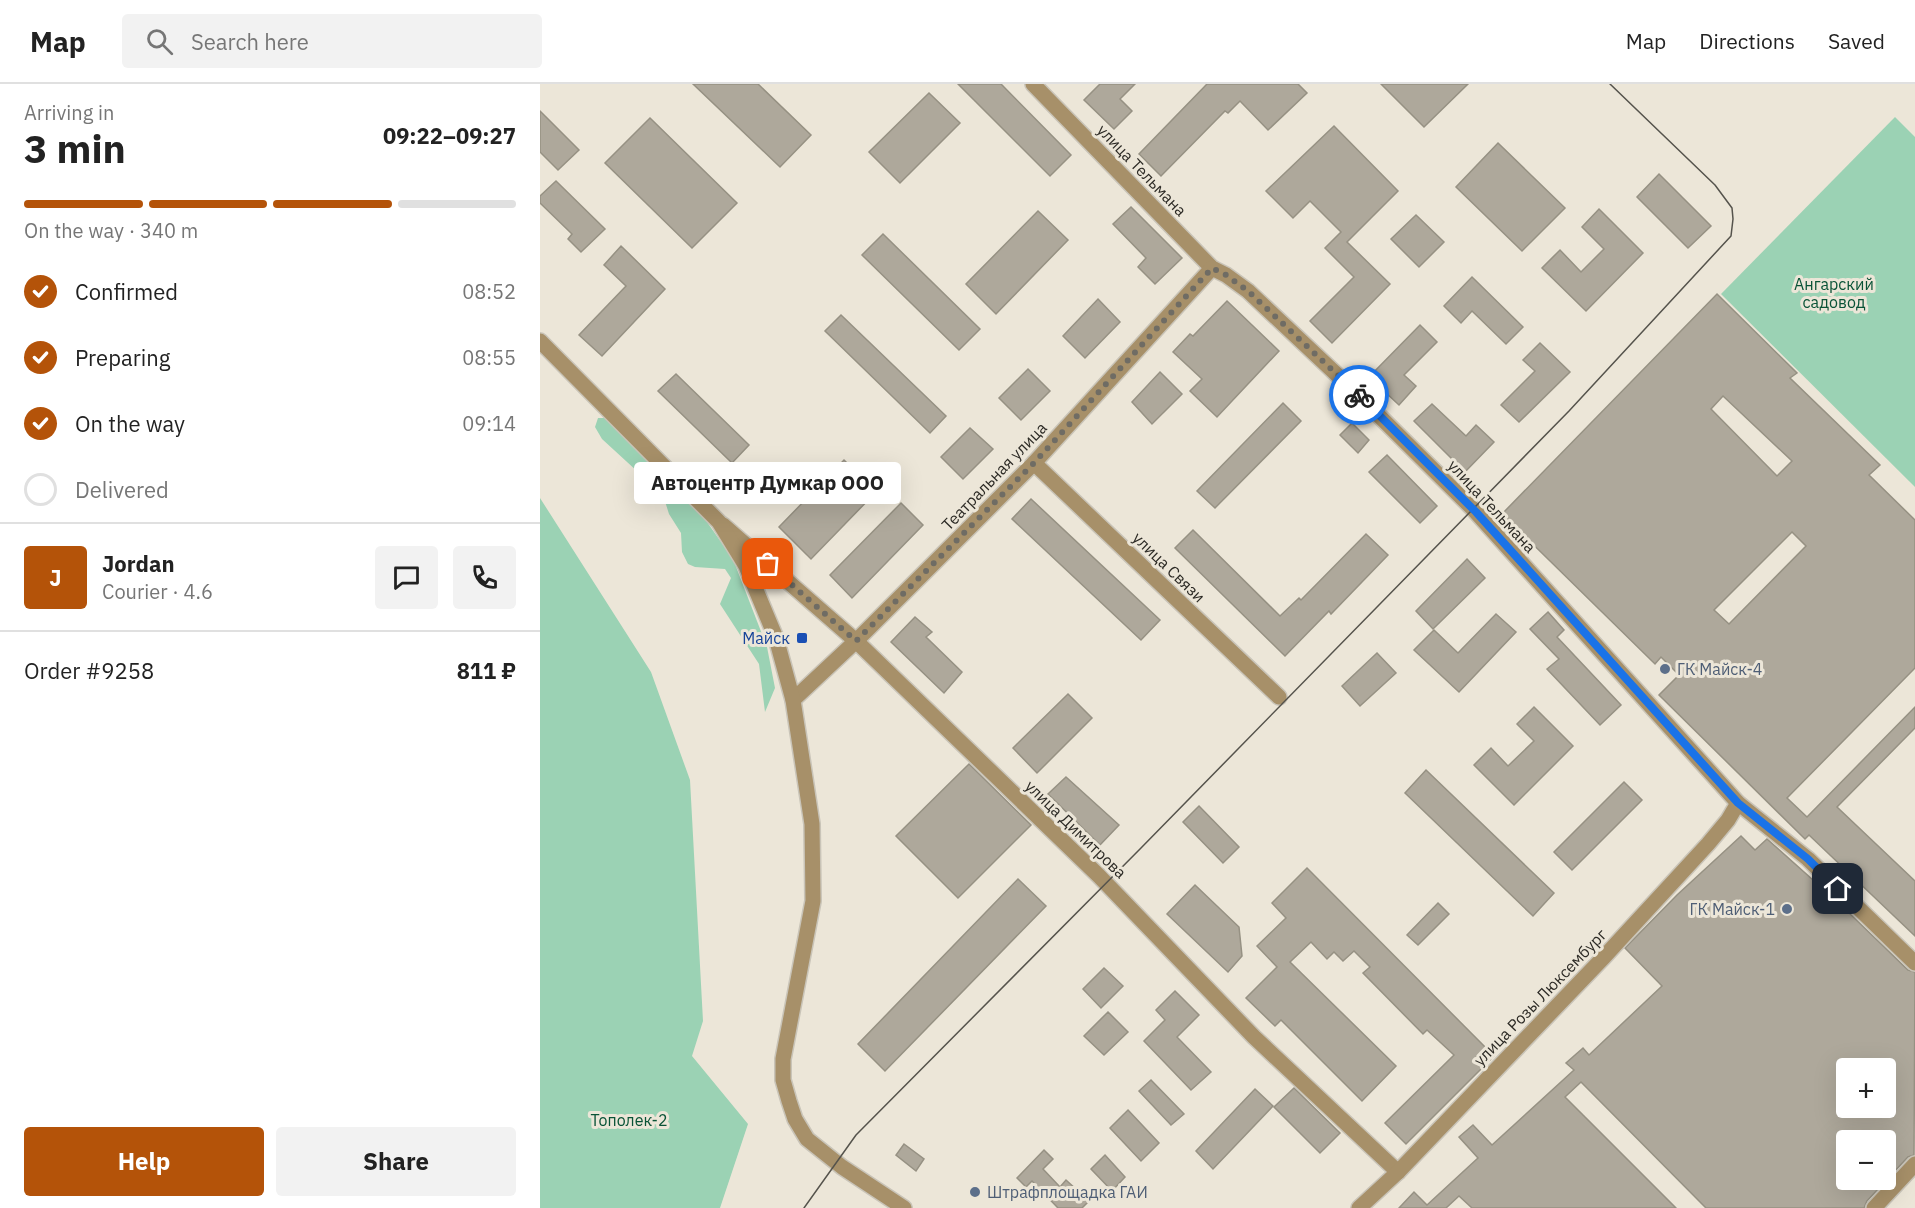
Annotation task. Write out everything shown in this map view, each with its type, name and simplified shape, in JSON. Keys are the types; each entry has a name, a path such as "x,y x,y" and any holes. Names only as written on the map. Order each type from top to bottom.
{"street":[{"name":"улица Тельмана","path":"1033,84 1212,268 1248,291 1470,505 1738,803 1808,859 1915,963"},
{"name":"Театральная улица","path":"793,700 856,641 1034,463 1212,268"},
{"path":"540,341 719,522 746,566 768,618 776,638 793,700 812,824 813,901 785,1047 783,1080 795,1119 807,1139 843,1167 904,1208"},
{"name":"улица Связи","path":"1034,463 1279,697"},
{"name":"улица Димитрова","path":"719,522 856,641 1100,876 1254,1037 1398,1172"},
{"name":"улица Розы Люксембург","path":"1359,1208 1398,1172 1604,957 1700,853 1728,820 1738,803"},
{"path":"1874,1208 1915,1164"}],"green space":[{"name":"Ангарский садовод","path":"1895,117 1915,137 1915,487 1721,294"},
{"path":"598,418 610,418 653,467 707,522 733,559 767,647 775,688 765,712 759,664 720,604 731,578 725,569 695,567 688,564 682,552 681,533 669,514 663,495 602,439 595,427"},
{"name":"Тополек-2","path":"540,498 651,672 690,780 703,1021 692,1056 748,1124 720,1208 540,1208"}],"building":[{"path":"693,84 758,84 811,135 780,167"},
{"path":"958,84 1001,84 1071,155 1050,176"},
{"path":"1100,84 1135,84 1120,99 1132,111 1114,129 1084,100"},
{"path":"1207,84 1298,84 1307,93 1268,130 1240,101 1228,113 1225,111 1161,176 1139,154"},
{"path":"1381,84 1468,84 1424,127"},
{"path":"929,93 960,123 900,183 869,152"},
{"path":"540,111 579,150 558,170 540,152"},
{"path":"650,118 737,203 692,248 605,163"},
{"path":"1334,126 1398,191 1347,242 1390,284 1332,343 1310,321 1354,277 1325,248 1341,232 1310,201 1293,218 1266,191"},
{"path":"1498,143 1565,208 1522,251 1456,187"},
{"path":"1659,174 1711,226 1688,248 1637,197"},
{"path":"556,181 605,229 581,252 568,239 572,234 540,203 540,196"},
{"path":"1131,207 1182,258 1155,284 1138,267 1146,258 1113,224"},
{"path":"1599,209 1643,253 1586,311 1542,268 1560,250 1581,272 1604,249 1582,227"},
{"path":"1038,211 1068,240 996,314 966,284"},
{"path":"1416,215 1444,242 1419,267 1391,239"},
{"path":"883,234 980,329 959,350 862,255"},
{"path":"621,246 665,289 602,356 579,335 626,286 604,265"},
{"path":"1472,277 1523,327 1506,344 1472,311 1461,323 1444,306"},
{"path":"1717,294 1797,373 1790,378 1880,465 1869,475 1915,520 1915,668 1787,798 1807,817 1915,707 1915,728 1837,807 1915,881 1915,936 1809,835 1805,839 1659,695 1679,675 1661,657 1655,664 1502,514","holes":["1723,396 1792,461 1777,476 1711,409","1792,532 1806,546 1729,624 1714,610"]},
{"path":"1098,299 1120,322 1085,358 1063,336"},
{"path":"1227,301 1279,351 1217,417 1190,391 1202,379 1173,352 1190,334 1193,336"},
{"path":"841,315 946,416 930,433 825,331"},
{"path":"1420,325 1437,342 1404,375 1416,386 1399,405 1369,377"},
{"path":"1540,343 1570,372 1519,422 1501,405 1535,371 1523,360"},
{"path":"1028,369 1050,391 1021,420 999,398"},
{"path":"1160,372 1182,394 1152,424 1132,402"},
{"path":"676,374 749,445 732,463 658,391"},
{"path":"1283,403 1301,421 1215,508 1197,491"},
{"path":"1432,404 1466,436 1476,425 1494,442 1465,472 1414,421"},
{"path":"1352,423 1369,440 1358,453 1340,435"},
{"path":"970,428 993,449 963,479 941,457"},
{"path":"1387,455 1437,506 1420,523 1369,472"},
{"path":"844,460 876,492 811,559 779,527"},
{"path":"1031,499 1160,620 1141,640 1012,519"},
{"path":"901,503 923,525 852,598 830,575"},
{"path":"1193,530 1280,616 1299,598 1301,600 1366,534 1388,555 1331,614 1329,611 1285,656 1175,548"},
{"path":"1467,559 1485,578 1433,629 1416,611"},
{"path":"1548,612 1564,630 1557,637 1621,705 1600,725 1547,669 1559,659 1530,629"},
{"path":"1496,614 1516,632 1459,692 1414,650 1434,630 1458,653"},
{"path":"915,617 932,632 926,637 962,672 944,693 891,642"},
{"path":"1377,653 1396,673 1360,706 1342,686"},
{"path":"1068,694 1092,718 1037,773 1013,748"},
{"path":"1534,707 1573,746 1514,805 1474,765 1491,748 1508,766 1534,741 1517,724"},
{"path":"969,764 1031,825 958,898 896,836"},
{"path":"1426,770 1554,893 1533,916 1405,793"},
{"path":"1066,777 1119,825 1100,845 1048,794"},
{"path":"1624,782 1642,800 1572,870 1554,852"},
{"path":"1199,806 1239,847 1223,863 1183,822"},
{"path":"1741,836 1755,850 1767,839 1814,879 1908,970 1915,972 1914,1155 1908,1157 1896,1170 1896,1130 1836,1130 1836,1190 1877,1190 1864,1208 1706,1208 1581,1082 1565,1097 1676,1208 1472,1208 1459,1196 1446,1208 1399,1208 1414,1192 1427,1205 1478,1158 1459,1137 1473,1125 1492,1145 1574,1070 1566,1063 1583,1048 1589,1055 1662,986 1625,948 1677,895"},
{"path":"1307,868 1494,1056 1406,1144 1385,1123 1454,1055 1427,1030 1423,1034 1363,973 1370,967 1354,951 1343,961 1334,952 1327,959 1311,942 1290,962 1396,1066 1362,1101 1281,1020 1275,1026 1246,998 1277,967 1257,946 1286,918 1272,903"},
{"path":"1018,879 1046,906 885,1071 858,1044"},
{"path":"1195,885 1239,927 1242,956 1228,972 1167,914"},
{"path":"1438,903 1449,914 1418,945 1407,935"},
{"path":"1104,968 1123,986 1101,1008 1083,989"},
{"path":"1175,991 1199,1015 1177,1037 1211,1072 1191,1090 1144,1041 1165,1020 1156,1010"},
{"path":"1108,1012 1128,1032 1104,1055 1084,1036"},
{"path":"1151,1080 1184,1114 1171,1125 1139,1091"},
{"path":"1294,1088 1340,1133 1320,1153 1274,1107"},
{"path":"1255,1089 1273,1106 1213,1169 1196,1151"},
{"path":"1128,1110 1159,1143 1141,1161 1110,1128"},
{"path":"904,1144 924,1159 916,1171 896,1155"},
{"path":"1044,1150 1053,1159 1043,1169 1060,1187 1066,1180 1089,1201 1082,1208 1058,1208 1032,1181 1026,1187 1017,1178"},
{"path":"1105,1155 1125,1177 1112,1191 1091,1169"}],"tram line":[{"path":"804,1208 856,1135 1569,411 1731,236 1732,208 1715,185 1610,84"}],"way so far":[{"path":"768,564 856,641 1034,463 1212,268 1248,291 1359,395"}],"place":[{"name":"Автоцентр Думкар ООО","path":"768,564"},
{"name":"Майск","path":"802,638"},
{"name":"ГК Майск-4","path":"1665,669"},
{"name":"ГК Майск-1","path":"1787,909"},
{"name":"Штрафплощадка ГАИ","path":"975,1192"}],"route":[{"path":"1359,395 1476,512 1738,803 1808,859 1838,889"}]}
